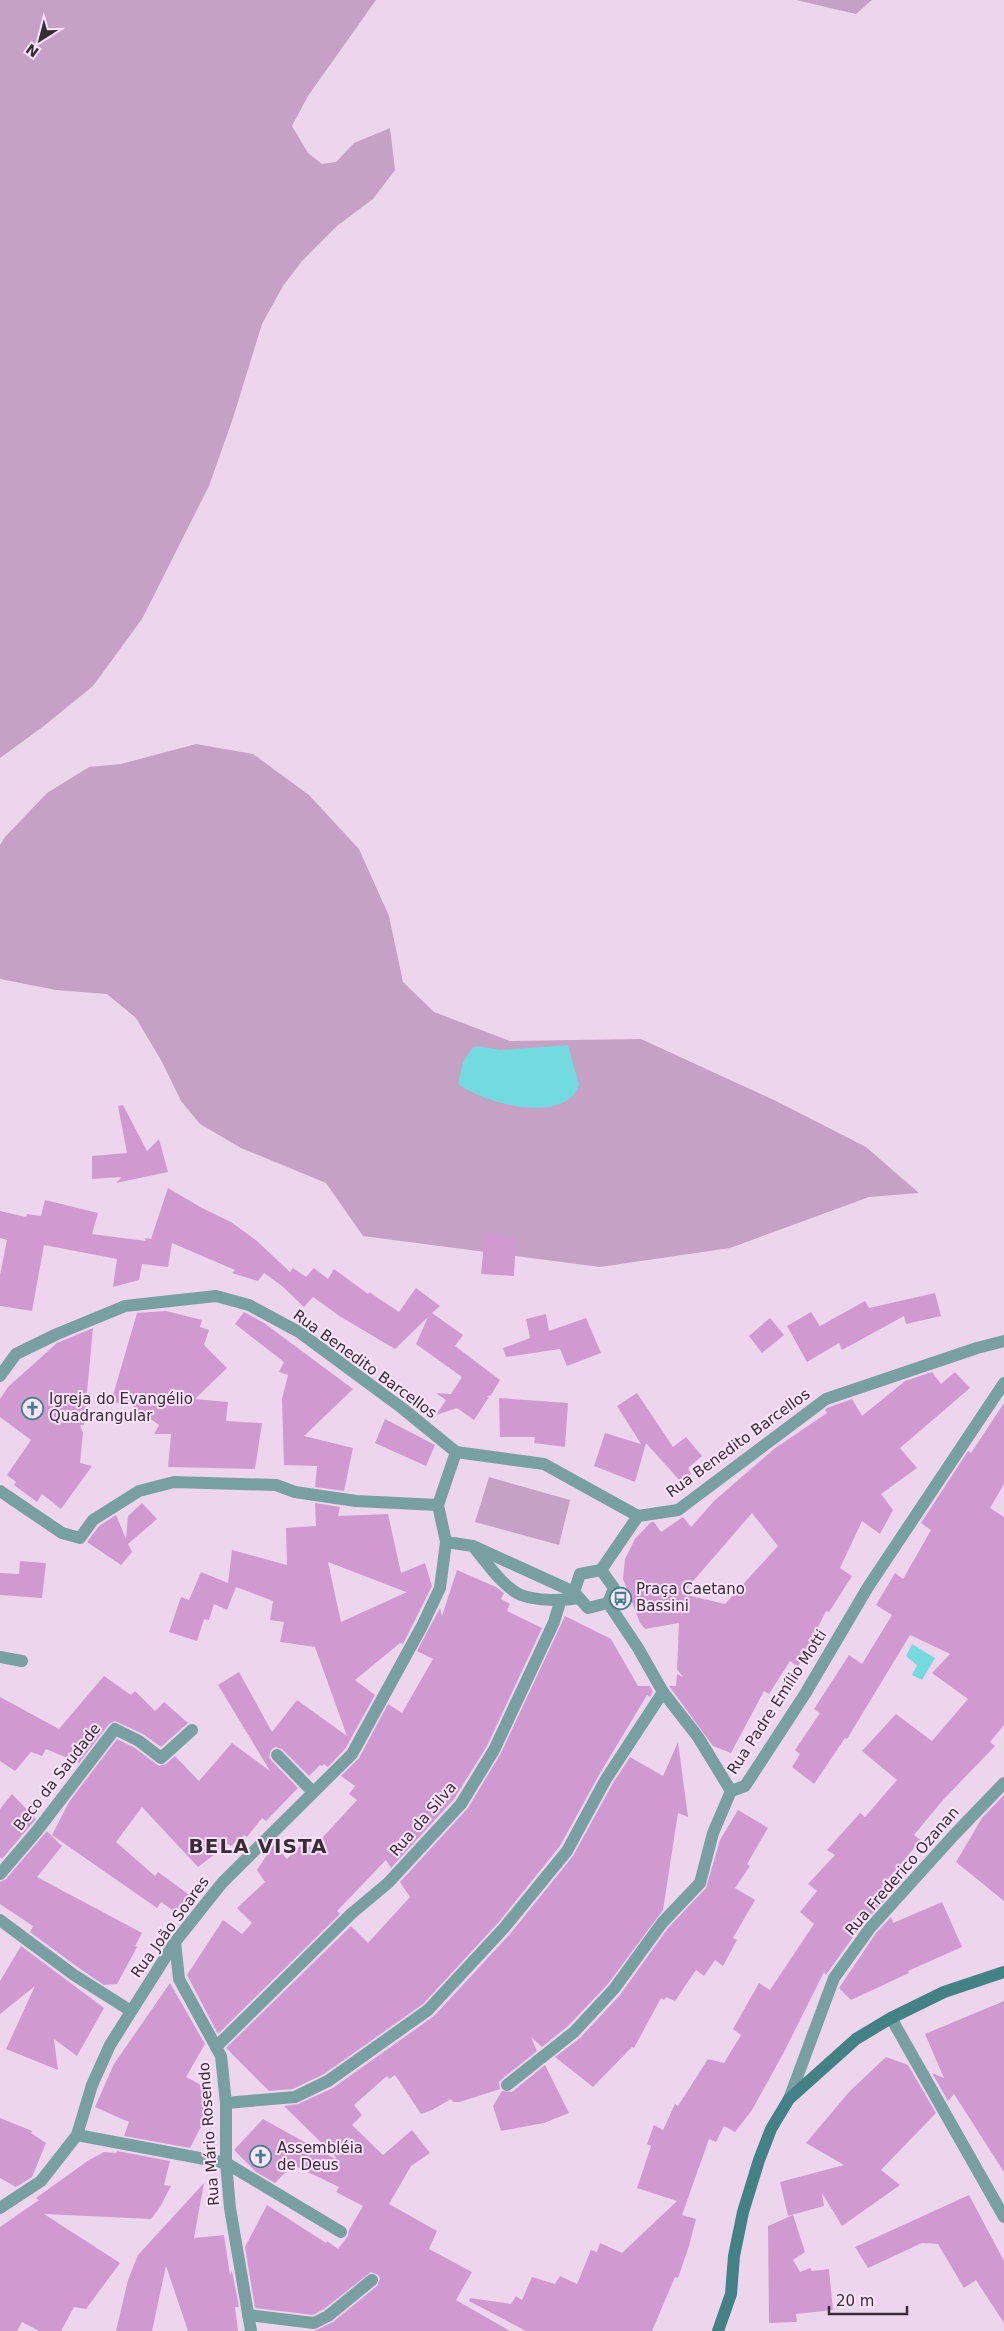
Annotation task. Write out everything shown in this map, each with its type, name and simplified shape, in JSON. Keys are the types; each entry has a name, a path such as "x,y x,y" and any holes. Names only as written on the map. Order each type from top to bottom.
{"main road":[{"path":"718,2331 730,2294 738,2239 756,2168 772,2129 789,2099 856,2039 891,2018 944,1992 1004,1972"}],"street":[{"name":"Rua Benedito Barcellos","path":"0,1376 16,1354 57,1334 125,1306 216,1296 249,1305 299,1332 402,1408 456,1452"},
{"name":"Rua Benedito Barcellos","path":"638,1516 678,1510 826,1399 977,1348 1004,1341"},
{"name":"Rua Padre Emílio Motti","path":"507,2085 574,2032 614,1989 662,1923 700,1883 713,1834 731,1791 745,1786 805,1694 868,1587 1004,1383"},
{"path":"577,1595 580,1574 601,1570 638,1516 544,1464 456,1452 438,1505 446,1542 473,1546 577,1595 588,1608 608,1604"},
{"path":"0,1491 62,1533 80,1538 93,1520 139,1491 174,1482 276,1485 295,1492 356,1501 438,1505"},
{"name":"Rua João Soares","path":"2,2202 41,2181 77,2135 92,2085 110,2045 175,1942 222,1882 352,1754 422,1626 440,1588 446,1542"},
{"path":"473,1546 497,1575 521,1595 560,1602 577,1595"},
{"path":"601,1570 614,1588 608,1604"},
{"name":"Rua da Silva","path":"216,2048 278,1983 351,1914 388,1883 461,1804 494,1750 554,1622 560,1602"},
{"path":"608,1604 638,1648 663,1692 698,1737 731,1791"},
{"path":"0,1657 22,1661"},
{"path":"226,2103 295,2097 328,2081 428,2010 504,1928 567,1851 606,1778 663,1692"},
{"name":"Beco da Saudade","path":"0,1874 36,1832 115,1729 139,1741 161,1758 192,1730"},
{"path":"277,1755 313,1792"},
{"name":"Rua Frederico Ozanan","path":"789,2099 834,1978 870,1928 1004,1783"},
{"path":"0,1920 74,1975 131,2010"},
{"name":"Rua Mário Rosendo","path":"175,1942 179,1979 221,2056 226,2103 226,2163 230,2208 250,2331"},
{"path":"891,2018 1004,2217"},
{"path":"77,2135 226,2163 341,2232"},
{"path":"248,2315 314,2323 328,2316 372,2280"}],"shaded area":[{"path":"0,0 376,0 308,96 292,126 308,153 322,164 336,162 354,143 390,128 395,170 373,199 337,226 302,261 283,286 262,324 233,418 209,486 142,619 93,686 44,726 0,758"},
{"path":"796,0 872,0 856,14"},
{"path":"196,744 253,754 309,795 359,849 389,916 403,982 434,1012 510,1041 641,1039 776,1101 866,1147 919,1193 869,1197 730,1248 600,1267 363,1236 326,1183 241,1148 200,1124 181,1101 162,1062 136,1018 107,994 56,990 0,979 0,845 5,837 47,793 89,767 121,764"},
{"path":"568,1045 579,1085 571,1098 558,1105 541,1108 523,1107 485,1098 458,1084 463,1062 473,1047 478,1046 500,1050"},
{"path":"489,1477 570,1500 559,1545 475,1522"},
{"path":"912,1644 935,1658 922,1680 912,1675 917,1665 906,1656"}],"building":[{"path":"123,1105 147,1151 159,1139 168,1172 116,1183 122,1177 92,1179 92,1156 127,1153 118,1106"},
{"path":"168,1188 231,1222 257,1241 290,1272 293,1268 306,1277 314,1268 328,1279 334,1269 368,1294 369,1292 399,1312 416,1288 440,1306 432,1313 463,1335 455,1346 500,1380 491,1395 486,1397 489,1397 474,1420 457,1408 436,1415 446,1400 436,1393 451,1394 462,1377 416,1344 428,1317 395,1349 341,1317 313,1297 304,1307 282,1286 264,1273 258,1281 232,1273 235,1270 172,1243 168,1267 142,1264 139,1280 113,1287 117,1259 44,1245 32,1311 0,1306 0,1275 7,1240 0,1238 0,1211 26,1217 27,1214 41,1216 45,1200 98,1213 92,1234 146,1241 145,1238 151,1239"},
{"path":"485,1233 516,1237 514,1276 481,1274"},
{"path":"935,1293 941,1316 906,1324 904,1316 842,1350 839,1343 807,1362 787,1326 811,1312 820,1326 865,1301 869,1308"},
{"path":"166,1311 202,1320 200,1327 209,1330 204,1345 227,1368 195,1399 228,1402 226,1421 262,1423 255,1469 168,1467 171,1434 154,1434 159,1425 130,1404 111,1402 137,1313"},
{"path":"244,1312 264,1323 353,1389 304,1436 353,1448 344,1491 315,1487 317,1466 284,1465 282,1399 288,1375 279,1372 284,1362 235,1324"},
{"path":"546,1314 549,1331 586,1318 601,1353 567,1366 560,1349 506,1357 503,1348 530,1338 526,1319"},
{"path":"770,1318 784,1335 762,1353 749,1336"},
{"path":"93,1328 84,1425 80,1425 83,1433 80,1463 92,1466 61,1509 42,1494 37,1502 14,1485 16,1482 7,1475 31,1440 0,1417 0,1399 8,1387 57,1343"},
{"path":"932,1372 941,1384 955,1372 970,1388 900,1448 917,1468 881,1494 893,1510 880,1534 862,1521 840,1568 852,1576 829,1612 826,1611 798,1667 790,1661 769,1694 764,1691 731,1753 713,1746 669,1686 676,1686 677,1674 683,1677 677,1669 679,1623 645,1629 640,1623 623,1579 625,1559 635,1539 651,1522 654,1522 661,1532 683,1517 691,1527 714,1501 774,1449 827,1413 825,1410 827,1408 852,1399 862,1416 905,1381","holes":["752,1513 778,1546 725,1604 682,1594"]},
{"path":"637,1393 673,1447 686,1437 702,1456 688,1468 691,1474 681,1482 646,1443 635,1482 594,1466 605,1433 641,1444 617,1406"},
{"path":"499,1398 568,1403 565,1447 534,1443 535,1437 500,1437"},
{"path":"1004,1403 1004,1484 990,1508 1004,1517 1004,1725 990,1742 995,1746 943,1800 914,1835 921,1840 882,1886 886,1899 863,1923 826,1975 824,1972 784,2052 752,2110 735,2132 724,2126 716,2142 709,2139 682,2215 696,2219 689,2246 678,2278 675,2277 652,2331 526,2331 469,2301 470,2298 511,2304 516,2296 522,2300 532,2277 555,2284 560,2276 577,2284 591,2250 597,2252 600,2243 622,2253 677,2201 637,2188 651,2146 647,2144 654,2125 663,2130 675,2104 678,2106 708,2059 724,2063 741,2035 733,2029 759,1983 770,1990 814,1924 800,1912 817,1891 808,1884 835,1855 827,1850 860,1813 865,1817 897,1780 862,1751 896,1714 932,1741 968,1699 932,1673 950,1654 910,1635 847,1739 845,1738 814,1784 792,1767 800,1754 795,1750 820,1713 814,1709 849,1655 862,1664 892,1615 876,1605 895,1573 903,1579 931,1530 921,1523 968,1451 971,1453"},
{"path":"385,1419 435,1445 426,1466 375,1443"},
{"path":"142,1503 157,1519 128,1544 132,1552 121,1565 87,1542 99,1526 116,1515 126,1539 128,1516"},
{"path":"315,1503 340,1507 338,1516 388,1514 401,1573 425,1563 432,1586 403,1644 400,1643 355,1680 375,1695 345,1749 328,1767 324,1764 320,1765 309,1776 282,1749 275,1747 271,1750 269,1757 271,1760 298,1788 266,1821 262,1818 247,1837 244,1835 231,1846 228,1844 198,1867 142,1807 116,1842 155,1876 158,1872 195,1899 181,1916 161,1902 157,1908 52,1835 69,1802 117,1739 135,1748 159,1766 166,1764 175,1756 199,1781 232,1743 270,1771 218,1685 239,1672 272,1732 297,1700 347,1736 315,1647 280,1642 284,1622 270,1620 273,1601 236,1587 227,1610 214,1604 209,1620 204,1619 197,1641 169,1632 181,1597 189,1600 201,1572 228,1583 232,1550 287,1565 286,1528 316,1526","holes":["328,1562 407,1592 341,1622"]},
{"path":"20,1561 46,1563 42,1598 0,1595 0,1573 19,1574"},
{"path":"457,1570 496,1587 504,1593 501,1599 510,1604 507,1611 542,1628 487,1746 454,1799 391,1868 386,1860 337,1911 340,1914 218,2034 187,1975 223,1920 242,1934 252,1923 237,1908 265,1882 257,1870 274,1844 287,1859 305,1841 312,1849 357,1800 349,1794 355,1786 341,1776 359,1758 388,1704 402,1713 433,1659 417,1651 440,1608 442,1616"},
{"path":"565,1616 611,1639 638,1686 650,1686 653,1692 650,1697 647,1695 599,1775 560,1846 498,1923 423,2004 324,2074 293,2089 269,2091 226,2048 351,1926 368,1943 410,1897 400,1882 468,1808 501,1753"},
{"path":"104,1676 131,1695 135,1691 155,1711 164,1702 188,1723 161,1747 143,1734 115,1721 109,1724 79,1763 46,1749 42,1756 31,1752 15,1771 0,1761 0,1697 59,1729"},
{"path":"678,1742 688,1817 678,1813 663,1910 608,1984 568,2026 542,2047 531,2037 537,2051 499,2082 500,2089 460,2102 453,2102 451,2099 421,2114 395,2075 389,2079 387,2076 354,2105 362,2115 352,2125 383,2155 412,2130 430,2153 411,2166 389,2204 437,2231 429,2249 472,2272 456,2300 510,2331 314,2331 333,2322 377,2286 380,2278 371,2272 324,2309 313,2315 255,2308 245,2247 267,2205 338,2249 348,2236 349,2230 363,2206 336,2192 339,2187 293,2165 275,2183 256,2172 234,2150 263,2119 335,2159 336,2157 284,2106 298,2104 333,2088 434,2016 510,1934 573,1856 613,1783 630,1757 663,1776"},
{"path":"12,1794 36,1819 2,1859 0,1857 0,1809"},
{"path":"1004,1795 1004,1901 956,1862 982,1818"},
{"path":"738,1810 768,1828 747,1864 750,1866 735,1888 755,1900 733,1938 737,1940 723,1966 715,1960 704,1976 696,1970 675,2001 666,1997 664,2000 661,1998 634,2048 632,2047 593,2087 555,2057 580,2038 620,1995 668,1928 706,1888 720,1840"},
{"path":"47,1831 62,1846 37,1877 142,1933 135,1946 137,1947 117,1984 104,1985 79,1968 30,1932 33,1926 0,1904 0,1882 6,1879"},
{"path":"942,1902 962,1947 908,1971 909,1973 851,2000 839,1988 876,1933 891,1917 893,1923"},
{"path":"21,1946 104,2008 77,2056 54,2039 58,2070 6,2049 35,1986 0,2014 0,1981"},
{"path":"170,1983 205,2044 186,2077 213,2091 209,2111 190,2148 124,2136 129,2122 95,2107 114,2064"},
{"path":"1004,2001 1004,2172 954,2094 948,2101 932,2073 944,2078 925,2034"},
{"path":"886,2057 908,2065 936,2113 881,2170 900,2185 842,2226 822,2193 824,2206 788,2216 780,2182 844,2165 806,2143 850,2091"},
{"path":"545,2065 569,2113 544,2123 501,2131 493,2106 502,2091 512,2092"},
{"path":"0,2118 32,2131 31,2133 46,2143 32,2177 16,2187 0,2178"},
{"path":"117,2151 170,2161 164,2185 171,2186 160,2207 151,2219 44,2214 120,2263 86,2309 74,2307 61,2331 39,2331 22,2322 17,2331 0,2331 0,2227 39,2200 36,2198 89,2160 104,2152 116,2153"},
{"path":"204,2183 194,2238 224,2235 230,2275 232,2271 239,2307 235,2307 238,2331 188,2331 166,2266 152,2331 116,2331 128,2280 138,2255"},
{"path":"969,2195 1004,2261 1004,2323 976,2280 964,2288 938,2244 922,2243 868,2268 855,2247"},
{"path":"793,2215 805,2252 793,2260 800,2272 810,2268 812,2271 829,2269 833,2310 796,2314 797,2322 769,2323 768,2226"}],"place":[{"name":"Igreja do Evangélio Quadrangular","path":"33,1408"},
{"name":"Praça Caetano Bassini","path":"620,1598"},
{"name":"Assembléia de Deus","path":"261,2157"}],"district":[{"name":"BELA VISTA","path":"258,1846"}]}
